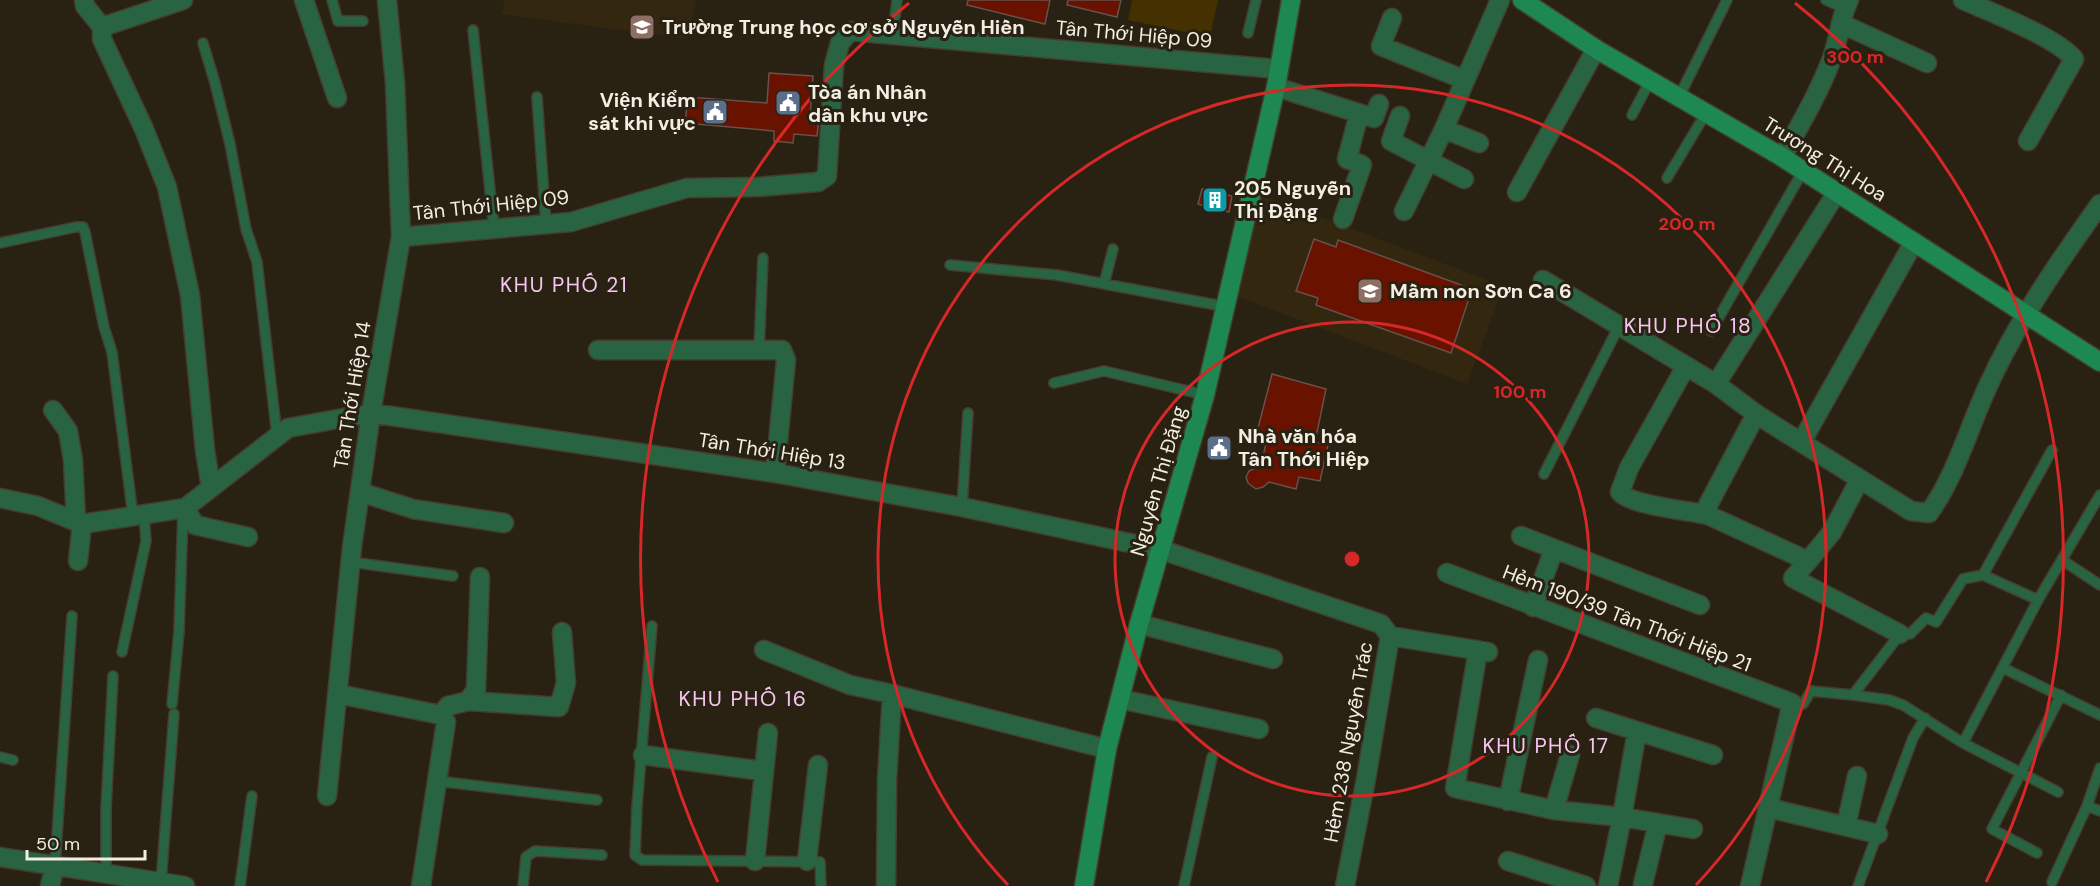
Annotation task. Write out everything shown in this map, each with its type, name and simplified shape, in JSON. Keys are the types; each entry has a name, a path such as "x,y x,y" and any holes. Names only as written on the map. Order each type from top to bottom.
{"street":[{"path":"84,0 85,6 102,27 102,39 144,129 167,188 190,295 205,450 211,488"},
{"path":"102,27 183,0"},
{"path":"304,0 338,98"},
{"name":"Tân Thới Hiệp 14","path":"327,796 360,492 401,237 395,83 387,0"},
{"name":"Nguyễn Thị Đặng","path":"1084,886 1107,749 1139,624 1205,396 1227,307 1277,78 1291,0"},
{"path":"1404,212 1444,129 1500,0"},
{"name":"Trương Thị Hoa","path":"1522,0 1596,49 1782,157 2025,315 2099,360"},
{"path":"1963,0 2026,28 2060,47 2074,59 2028,141"},
{"path":"1782,157 1820,89 1833,55 1845,11 1927,63"},
{"path":"1392,18 1381,46 1465,80"},
{"name":"Tân Thới Hiệp 09","path":"401,237 572,222 687,188 757,187 818,182 827,176 834,65 840,43 849,31 1277,78 1359,114"},
{"path":"1517,192 1596,49"},
{"path":"1343,219 1362,165 1347,159 1359,114 1374,118 1379,104"},
{"path":"1400,116 1391,141 1464,179"},
{"path":"1444,129 1479,143"},
{"path":"1716,384 1837,192"},
{"path":"1543,279 1716,384 1756,414 1911,511 1929,513 1944,493 1987,388 2025,315 2100,204"},
{"path":"1802,441 1914,242"},
{"path":"598,350 782,350 786,360 775,473"},
{"path":"1686,366 1629,468 1620,492 1626,498 1642,503 1708,515 1808,561"},
{"path":"53,410 68,431 73,460 79,523 78,561"},
{"name":"Tân Thới Hiệp 13","path":"184,508 288,428 371,413 775,473 962,507 1162,550"},
{"path":"1708,515 1708,505 1756,414"},
{"path":"1860,479 1832,532 1793,578 1900,634"},
{"path":"360,492 414,509 504,523"},
{"path":"0,498 38,506 79,523 184,508 195,525 248,537"},
{"path":"1521,536 1700,605"},
{"path":"1533,607 1554,549"},
{"name":"Hẻm 238 Nguyễn Trác","path":"1162,550 1382,624 1390,636 1345,886"},
{"name":"Hẻm 190/39 Tân Thới Hiệp 21","path":"1447,573 1791,704"},
{"path":"468,700 476,690 480,577"},
{"path":"1139,624 1273,659"},
{"path":"441,715 447,706 468,700 559,707 566,683 562,632"},
{"path":"1390,636 1483,651 1455,788 1554,810 1622,817 1693,829"},
{"path":"764,650 850,685 1107,749"},
{"path":"1508,801 1538,660"},
{"path":"338,694 441,715 446,722 421,886"},
{"path":"886,886 887,780 892,694"},
{"path":"1120,699 1259,729"},
{"path":"1750,886 1791,704"},
{"path":"1596,718 1713,755"},
{"path":"1608,886 1637,731"},
{"path":"755,861 768,733"},
{"path":"643,754 763,771"},
{"path":"1554,810 1570,755"},
{"path":"807,861 818,765"},
{"path":"1846,826 1857,776"},
{"path":"1769,808 1878,834"},
{"path":"1644,884 1658,823"},
{"path":"0,857 55,865 112,879 185,886"},
{"path":"1508,861 1586,886"},
{"path":"50,886 55,865"}],"lane":[{"path":"332,0 338,21 363,21"},
{"path":"893,35 897,0"},
{"path":"1248,33 1256,0"},
{"path":"1679,97 1727,0"},
{"path":"1826,0 1845,11"},
{"path":"473,30 494,228"},
{"path":"202,43 215,82 230,144 246,229 257,262 277,436"},
{"path":"1632,115 1650,81"},
{"path":"537,98 546,224"},
{"path":"1667,178 1706,113"},
{"path":"1712,331 1803,171"},
{"path":"0,243 76,227 83,227 85,232 104,327 112,352 139,515 146,541 122,652"},
{"path":"1104,284 1113,249"},
{"path":"759,350 763,258"},
{"path":"950,265 1057,275 1227,307"},
{"path":"1544,474 1619,326"},
{"path":"1054,383 1104,371 1205,396"},
{"path":"962,507 968,412"},
{"path":"1983,575 2052,450"},
{"path":"1963,743 2038,600 2100,495"},
{"path":"161,882 184,508"},
{"path":"2062,560 2100,585"},
{"path":"351,562 453,576"},
{"path":"1853,695 1900,634 1910,634 1926,618 1936,622 1964,579 1983,575 2038,600"},
{"path":"55,865 72,616"},
{"path":"652,626 634,850 638,859 820,862 821,886"},
{"path":"2004,668 2100,715"},
{"path":"112,879 106,809 113,676"},
{"path":"1791,704 1803,704 1811,691 1889,699 1925,718 1963,743 2058,792"},
{"path":"2037,853 1992,828 2061,695"},
{"path":"1858,886 1913,738 1925,718"},
{"path":"0,757 13,760"},
{"path":"1184,886 1212,757"},
{"path":"2052,882 2087,806 2100,768"},
{"path":"437,781 597,800"},
{"path":"240,886 252,796"},
{"path":"2087,806 2100,811"},
{"path":"523,886 526,857 535,851 602,855"}],"shaded area":[{"name":"Trường Trung học cơ sở Nguyễn Hiền","path":"505,0 696,0 687,39 501,14"},
{"path":"1132,0 1218,0 1210,37 1128,20"},
{"name":"Mầm non Sơn Ca 6","path":"1261,195 1504,286 1467,384 1237,296"}],"building":[{"path":"968,0 1050,0 1045,24 967,5"},
{"path":"1068,0 1121,0 1117,17 1067,5"},
{"path":"769,73 813,76 810,116 819,117 817,136 794,134 793,143 774,141 774,131 685,123 688,97 767,103"},
{"name":"205 Nguyễn Thị Đặng","path":"1202,189 1232,196 1229,212 1198,204"},
{"path":"1314,239 1336,247 1338,240 1472,289 1451,353 1316,305 1318,298 1296,291"},
{"path":"1272,374 1326,389 1315,442 1328,445 1320,481 1299,477 1296,489 1269,482 1256,489 1248,483 1246,477 1249,471 1261,465 1268,435 1257,432"}],"place":[{"name":"Trường Trung học cơ sở Nguyễn Hiền","path":"642,27"},
{"name":"Tòa án Nhân dân khu vực","path":"788,103"},
{"name":"Viện Kiểm sát khi vực","path":"715,112"},
{"name":"205 Nguyễn Thị Đặng","path":"1215,200"},
{"name":"Mầm non Sơn Ca 6","path":"1370,291"},
{"name":"Nhà văn hóa Tân Thới Hiệp","path":"1219,448"}],"district":[{"name":"KHU PHỐ 21","path":"564,285"},
{"name":"KHU PHỐ 18","path":"1688,326"},
{"name":"KHU PHỐ 16","path":"743,699"},
{"name":"KHU PHỐ 17","path":"1546,746"}]}
